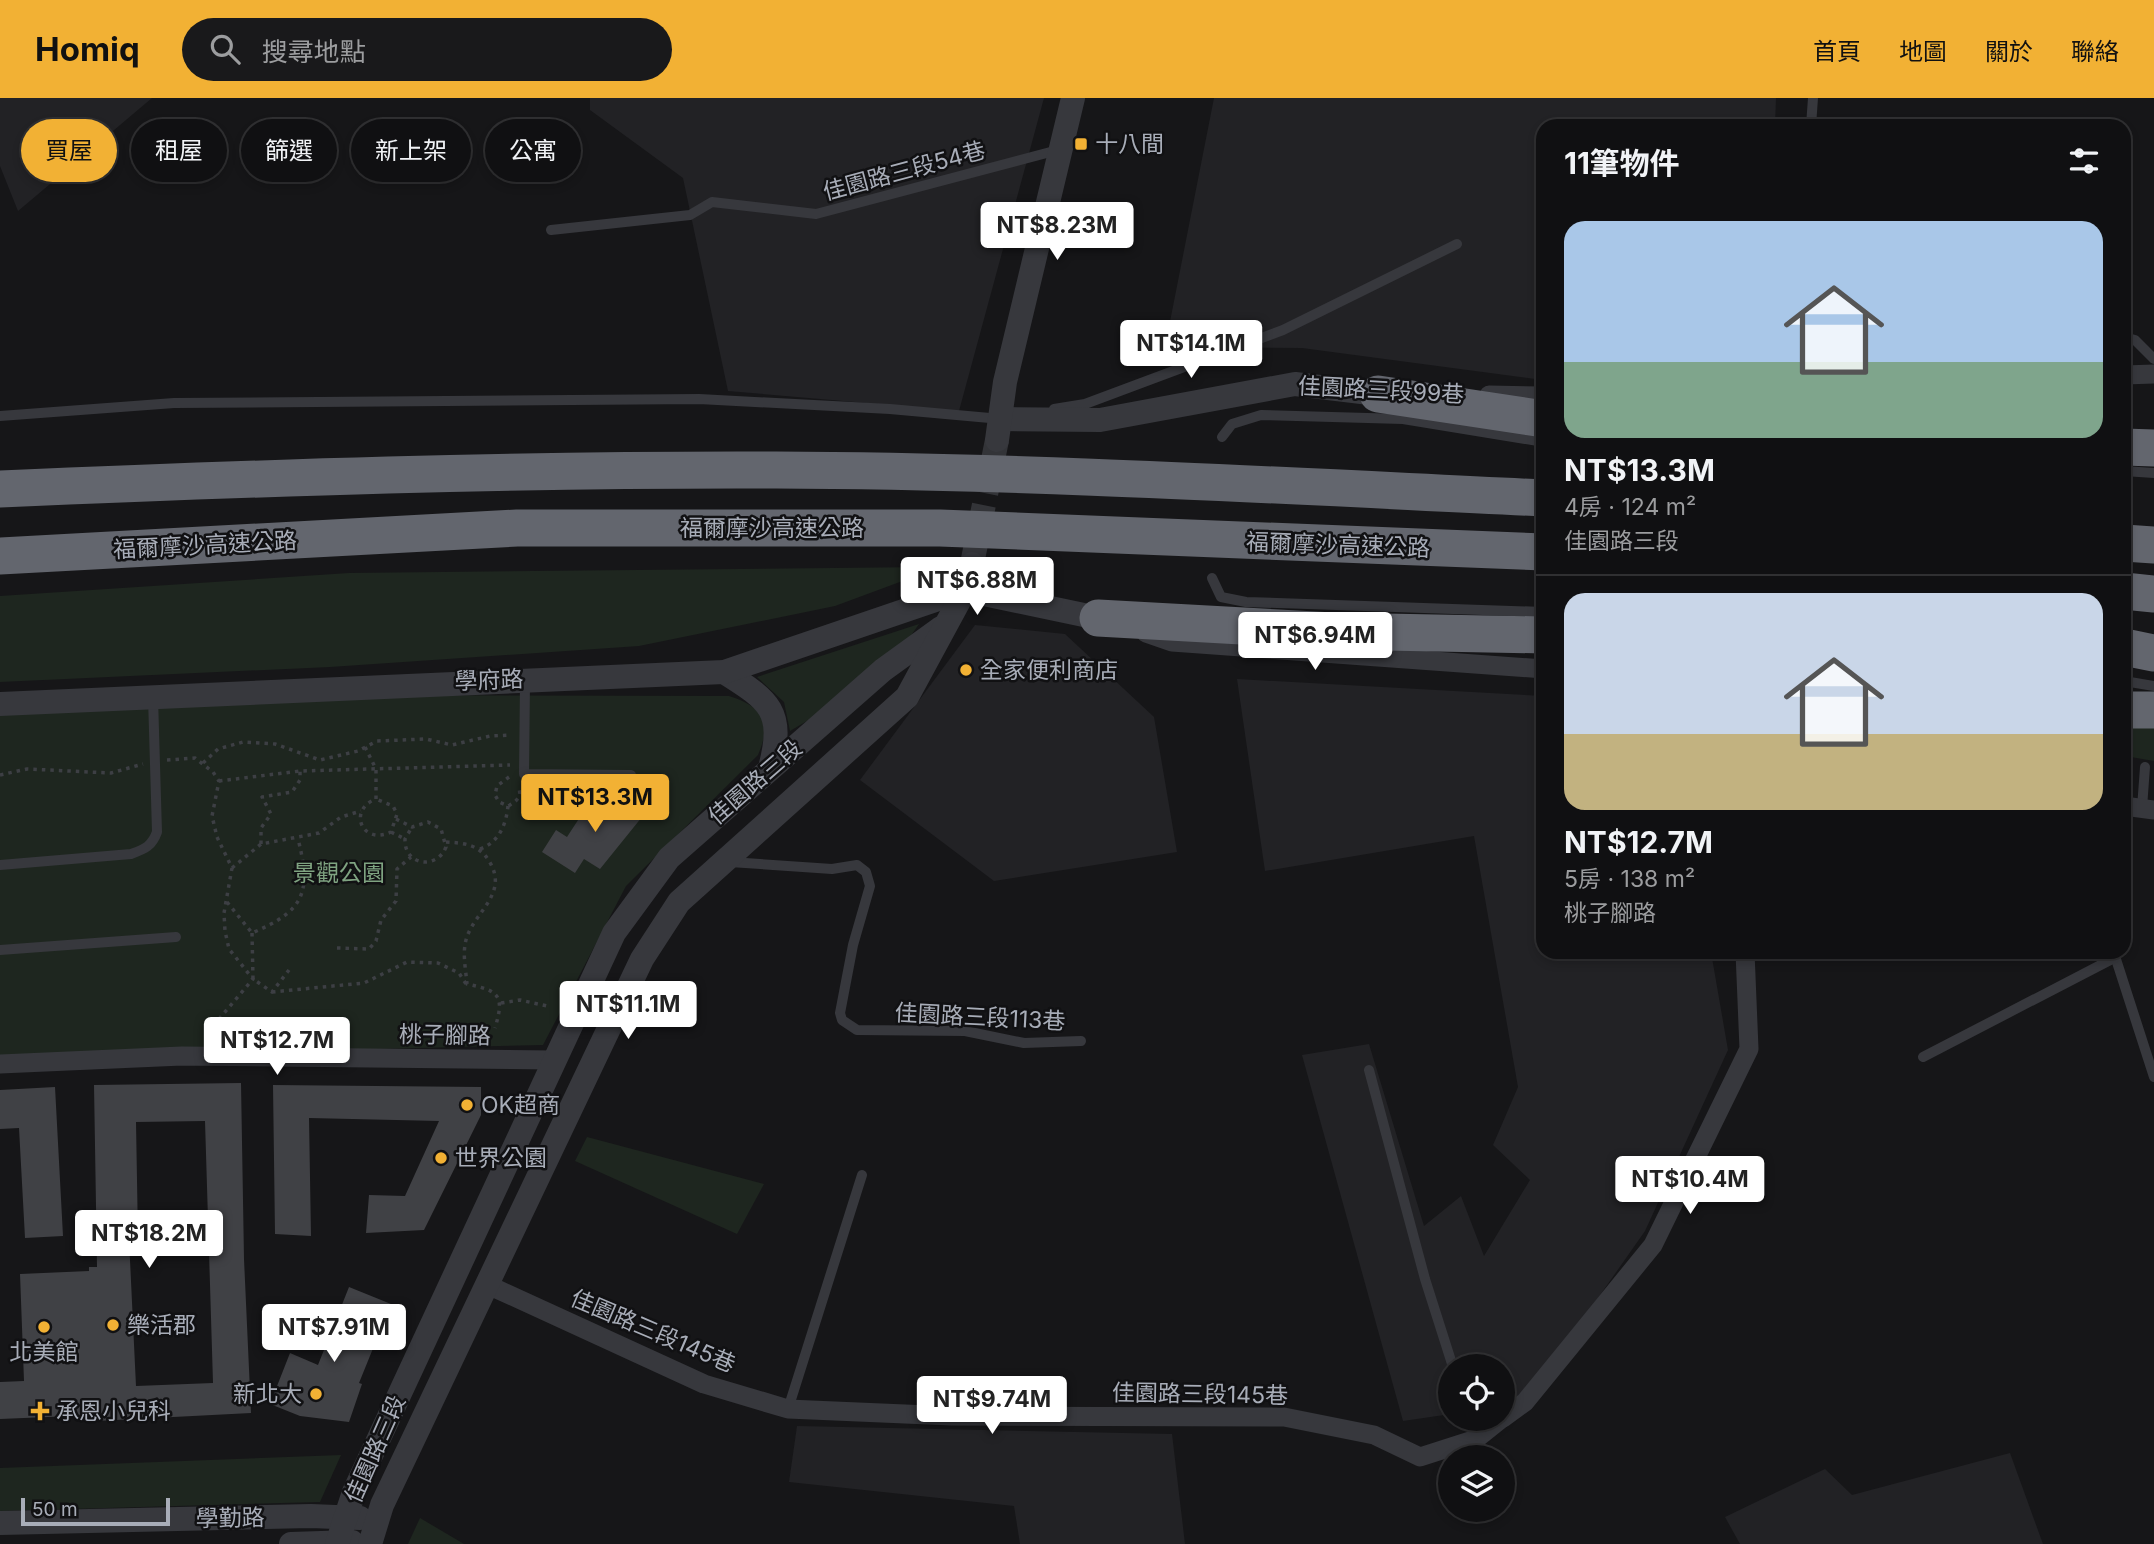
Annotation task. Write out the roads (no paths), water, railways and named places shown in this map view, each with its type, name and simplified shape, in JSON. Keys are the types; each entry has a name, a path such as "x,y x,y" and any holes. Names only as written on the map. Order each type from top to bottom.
{"highway":[{"path":"1378,394 1536,418"},
{"path":"2131,447 2154,449"},
{"path":"0,489 523,470 779,470 1026,475 1536,498"},
{"path":"2131,522 2154,523"},
{"name":"福爾摩沙高速公路","path":"0,556 517,528 940,527 1536,552"},
{"path":"1280,543 1536,570"},
{"path":"2131,543 2154,545"},
{"path":"2131,592 2154,594"},
{"path":"1098,618 1333,631 1452,631 1536,635"},
{"path":"2131,648 2154,653"},
{"path":"2131,710 2154,710"}],"street":[{"path":"998,430 1005,382 1073,98"},
{"path":"2131,375 2154,374"},
{"name":"佳園路三段99巷","path":"998,430 1100,420 1295,384 1378,394 1536,396"},
{"name":"佳園路三段","path":"372,1535 642,959 679,902 907,697 965,590 972,564"},
{"path":"965,590 1098,618 1172,642 1536,668"},
{"name":"學府路","path":"0,704 724,672 965,590"},
{"name":"佳園路三段","path":"337,1543 345,1516 553,1060 614,933 669,858 883,670 948,624"},
{"path":"724,672 761,696 775,719 778,739 771,768"},
{"name":"佳園路三段145巷","path":"1515,1409 1525,1402 1653,1245 1749,1049 1745,959"},
{"name":"桃子腳路","path":"0,1064 182,1056 553,1060"},
{"name":"佳園路三段145巷","path":"488,1284 704,1384 788,1409 952,1416 1284,1418 1374,1435 1419,1457 1476,1439 1486,1431"},
{"name":"學勤路","path":"0,1523 345,1516 372,1535"},
{"name":"學勤路","path":"291,1544 337,1543 372,1535"}],"lane":[{"path":"1811,119 1812,98"},
{"name":"佳園路三段54巷","path":"551,230 690,215 712,202 816,214 1062,149"},
{"path":"0,416 174,403 699,399 890,409 998,430 1085,404 1283,330 1457,244"},
{"path":"2131,339 2154,359"},
{"path":"1222,437 1232,424 1261,415 1403,419 1536,441"},
{"path":"2131,471 2154,473"},
{"path":"1212,578 1221,597 1246,602 1536,612"},
{"path":"525,679 524,774 631,775"},
{"path":"2131,682 2154,686"},
{"path":"0,865 131,854 147,849 157,832 153,696"},
{"path":"2140,808 2145,767"},
{"name":"佳園路三段113巷","path":"724,862 832,869 858,865 866,872 870,886 853,945 840,1013 842,1020 858,1030 964,1031 1024,1043 1081,1041"},
{"path":"0,950 176,937"},
{"path":"1923,1057 2106,959"},
{"path":"2117,959 2154,1077"},
{"path":"1369,1070 1425,1279 1449,1354"},
{"path":"788,1409 862,1175"},
{"path":"1473,1431 1476,1439"}],"tunnel":[{"path":"972,564 997,440"}],"place":[{"name":"十八間","path":"1081,144"},
{"name":"全家便利商店","path":"966,670"},
{"name":"OK超商","path":"467,1105"},
{"name":"世界公園","path":"441,1158"},
{"name":"樂活郡","path":"113,1325"},
{"name":"北美館","path":"44,1327"},
{"name":"新北大","path":"316,1394"},
{"name":"承恩小兒科","path":"40,1411"}],"park label":[{"name":"景觀公園","path":"339,873"}]}
